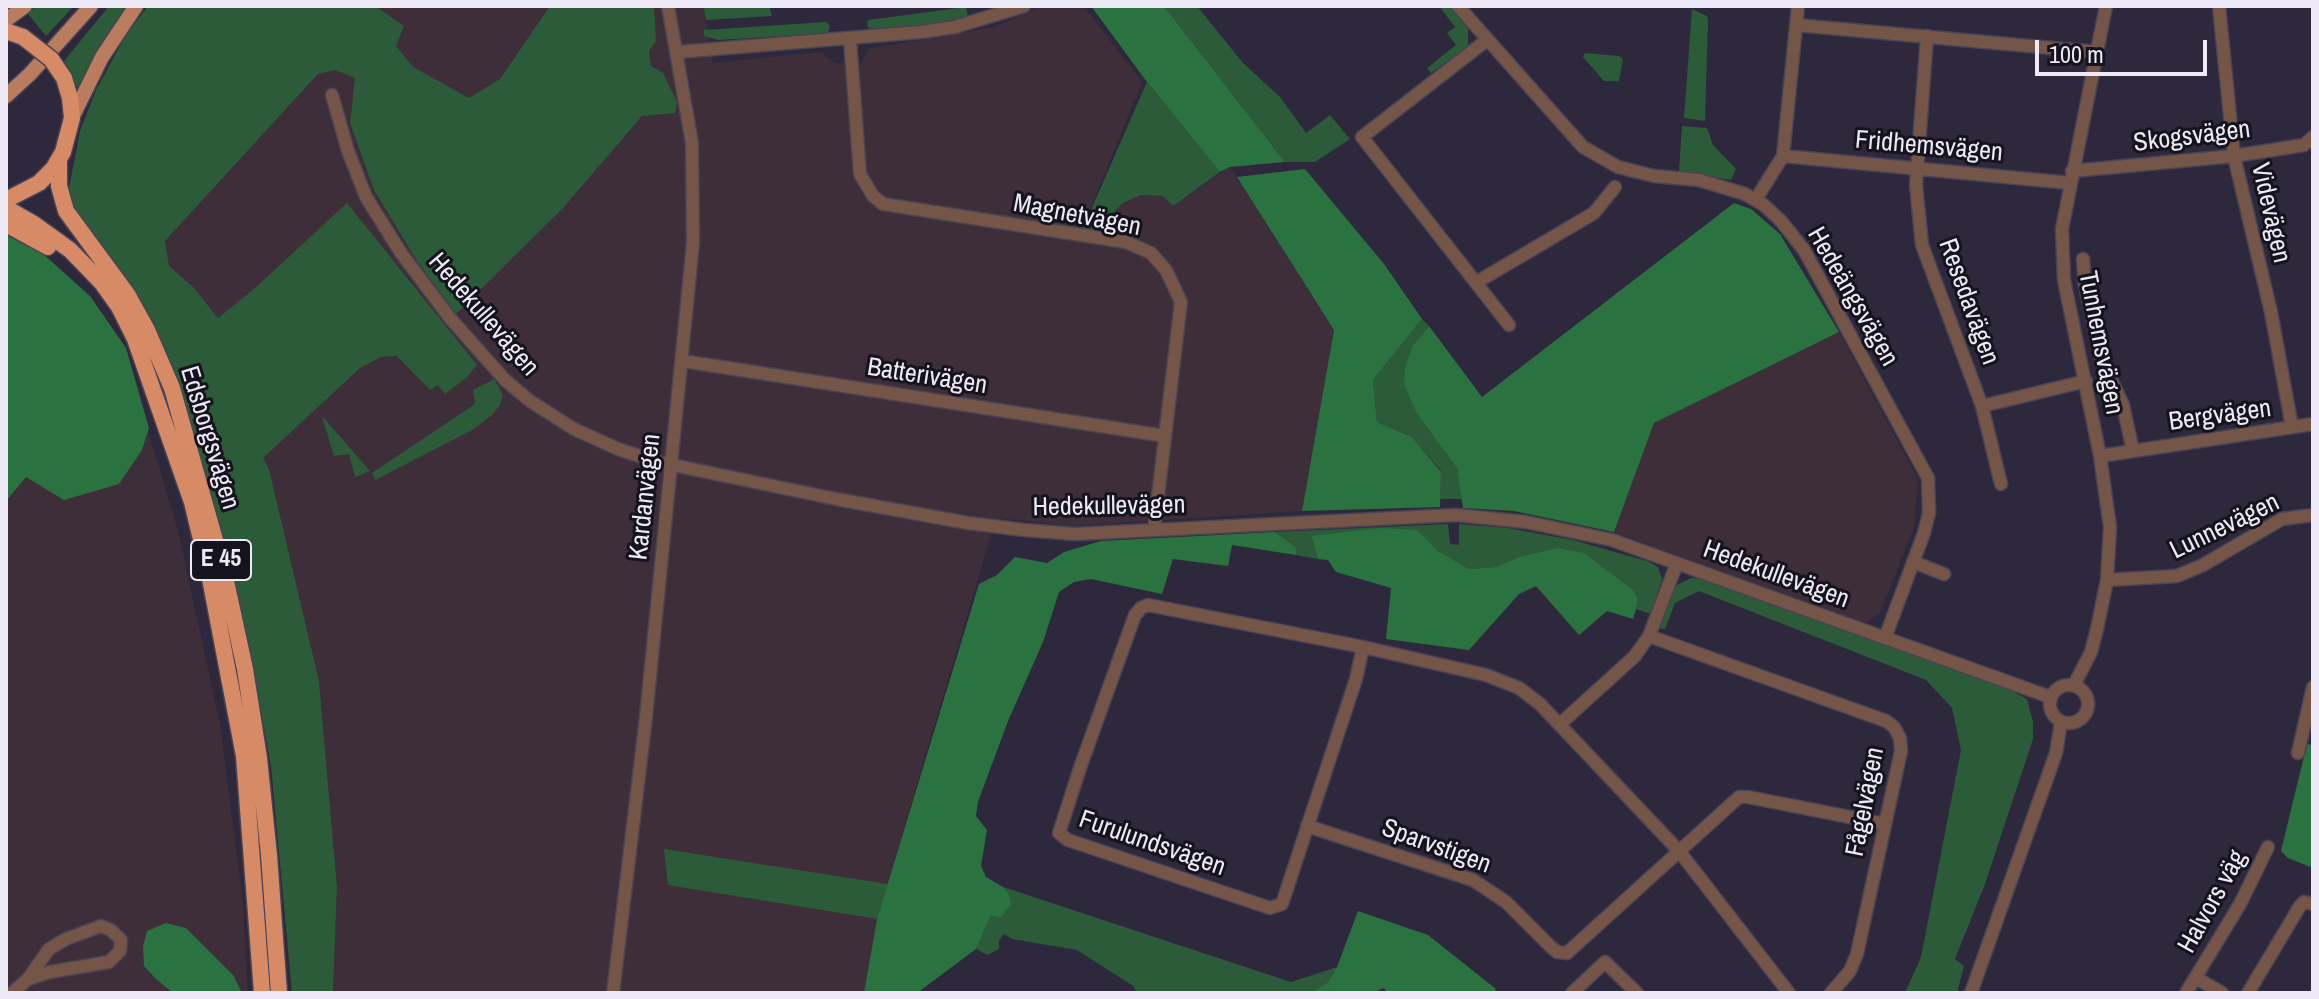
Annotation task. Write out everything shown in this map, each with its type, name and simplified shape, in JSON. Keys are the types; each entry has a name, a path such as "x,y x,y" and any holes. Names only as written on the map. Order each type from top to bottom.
{"highway":[{"name":"E 45","path":"6,31 23,37 51,59 64,78 72,118 69,136 59,160 39,183 6,200"},
{"name":"Edsborgsvägen","path":"59,160 59,186 66,211 127,294 147,330 172,388 224,572 245,669 259,758 279,993"},
{"name":"Edsborgsvägen","path":"6,208 70,250 102,283 119,307 135,339 192,502 244,756 262,993"},
{"name":"E 45","path":"6,224 35,237 96,290 115,316 149,380"}],"main road":[{"path":"6,20 25,6"},
{"path":"6,96 91,6"},
{"path":"72,118 102,57 136,6"}],"street":[{"name":"Kardanvägen","path":"613,993 646,717 693,243 695,190 692,143 668,6"},
{"path":"678,52 850,39 955,27 1024,6"},
{"name":"Hedeängsvägen","path":"1458,6 1583,147 1618,167 1654,176 1699,180 1756,199 1781,221 1804,250 1928,478 1929,513 1885,638"},
{"path":"1756,199 1783,156 1798,6"},
{"name":"Tunhemsvägen","path":"2074,685 2091,652 2107,580 2110,527 2100,456 2064,280 2062,229 2106,6"},
{"name":"Videvägen","path":"2219,6 2234,156 2271,312 2292,427"},
{"path":"1796,25 2096,52"},
{"name":"Resedavägen","path":"1927,36 1917,168 1922,245 1982,406 2001,484"},
{"name":"Magnetvägen","path":"850,39 860,174 873,196 883,204 1126,242 1151,253 1166,270 1181,302 1154,530"},
{"path":"1487,40 1362,137 1509,325"},
{"name":"Hedekullevägen","path":"332,95 348,151 366,197 401,253 450,318 497,371 530,401 574,429 618,449 670,465 968,523 1075,534 1456,515 1567,529 1612,540 2050,697"},
{"name":"Skogsvägen","path":"2071,177 2304,145 2313,137"},
{"name":"Fridhemsvägen","path":"1783,156 2071,177"},
{"path":"1477,282 1594,213 1615,187"},
{"path":"2083,259 2085,285 2102,360 2123,405 2133,451"},
{"name":"Batterivägen","path":"683,361 1165,436"},
{"path":"1982,406 2086,381"},
{"name":"Bergvägen","path":"2100,456 2313,424"},
{"name":"Lunnevägen","path":"2107,580 2177,576 2203,565 2282,519 2313,515"},
{"path":"1913,562 1944,574"},
{"path":"1560,724 1635,656 1649,636 1677,563"},
{"name":"Furulundsvägen","path":"1363,647 1356,679 1282,904 1270,908 1062,837 1059,830 1135,615 1141,608 1148,605 1363,647 1486,675 1519,688 1560,724 1679,851 1789,993"},
{"name":"Fågelvägen","path":"1649,636 1886,721 1900,738 1901,751 1857,954 1850,971 1831,993"},
{"path":"2074,685 2086,695 2087,709 2077,721 2061,722 2051,712 2050,697 2060,687 2074,685"},
{"path":"2298,753 2313,687"},
{"path":"1971,993 2056,753 2061,722"},
{"path":"1679,851 1739,797 1885,824"},
{"name":"Sparvstigen","path":"1307,826 1473,880 1506,902 1557,952 1567,953 1679,851"},
{"name":"Halvors väg","path":"2186,993 2240,904 2268,847"},
{"path":"2248,993 2300,906 2304,902 2313,904"},
{"path":"12,993 28,979 49,949 85,930 101,926 111,930 121,940 120,951 109,962 28,979"},
{"path":"1572,993 1605,962 1637,993"},
{"name":"Halvors väg","path":"2196,978 2222,993"}],"shaded area":[{"path":"345,6 703,6 713,63 821,52 835,63 861,64 868,49 994,27 1043,6 1084,6 1142,82 1083,227 1097,228 1123,203 1141,195 1163,196 1172,205 1176,204 1230,167 1334,330 1302,511 1073,526 996,518 877,919 864,993 333,993 337,887 319,681 269,469 196,350 171,287 165,241 318,74"},
{"path":"6,241 69,277 127,361 178,531 220,724 243,902 248,993 6,993"},
{"path":"1839,332 1918,479 1914,527 1880,613 1867,622 1847,618 1614,532 1654,423"}],"green space":[{"path":"36,6 74,6 46,36 28,14"},
{"path":"109,6 130,6 79,90 64,61"},
{"path":"148,6 375,6 404,26 396,46 413,67 469,98 500,79 550,6 654,6 656,41 649,51 651,66 663,73 677,102 675,113 642,116 563,208 456,314 417,261 374,190 350,123 355,78 335,70 318,74 165,241 169,266 194,288 218,318 347,203 477,365 445,394 438,385 430,390 397,356 381,357 360,368 263,458 269,469 319,681 337,887 333,993 292,993 271,766 252,662 161,342 138,297 74,207 69,188 80,131 96,90 127,33"},
{"path":"703,6 769,6 772,16 706,20"},
{"path":"1091,6 1164,6 1285,162 1230,167 1220,172 1147,82"},
{"path":"1164,6 1197,6 1243,63 1280,97 1306,133 1330,115 1350,139 1315,162 1285,162"},
{"path":"1439,6 1450,6 1468,28 1468,47 1431,73 1427,68 1456,45 1447,33 1455,27"},
{"path":"966,7 968,17 958,21 913,27 870,29 867,26 868,20"},
{"path":"1692,9 1707,16 1708,20 1705,121 1684,118"},
{"path":"826,22 830,26 828,33 718,40 704,36 704,30"},
{"path":"1585,53 1623,59 1619,81 1604,81 1583,57"},
{"path":"1147,82 1220,172 1176,204 1172,205 1163,196 1141,195 1123,203 1097,229 1083,228"},
{"path":"1682,126 1707,128 1713,145 1736,169 1731,180 1679,171"},
{"path":"1305,169 1384,264 1422,319 1373,380 1377,422 1412,437 1441,472 1440,507 1302,511 1334,330 1237,177"},
{"path":"1734,203 1751,209 1780,234 1839,332 1654,423 1614,532 1514,511 1463,508 1457,468 1416,412 1404,384 1405,367 1413,345 1429,326 1482,397"},
{"path":"6,235 42,253 90,296 126,348 149,428 142,450 119,484 64,500 26,477 6,501"},
{"path":"1422,319 1429,326 1413,345 1448,453 1457,468 1463,499 1440,499 1441,471 1412,437 1377,422 1373,380"},
{"path":"494,379 503,395 492,415 474,429 375,480 372,473 475,404 473,390"},
{"path":"322,417 370,471 355,477 349,454 334,456"},
{"path":"1448,524 1450,544 1459,545 1459,524 1508,528 1573,540 1647,561 1658,567 1662,579 1651,614 1636,609 1638,600 1557,548 1522,556 1495,567 1469,569 1437,550 1418,530 1311,537 1318,559 1296,555 1295,546 1275,532"},
{"path":"1381,528 1418,530 1437,550 1469,569 1495,567 1522,556 1557,548 1584,553 1634,591 1638,600 1633,619 1607,611 1579,635 1536,586 1519,594 1469,650 1386,639 1391,588 1336,572 1328,560 1318,559 1311,536"},
{"path":"1275,532 1296,547 1296,555 1232,545 1228,566 1173,559 1162,594 1091,579 1074,582 1059,592 1043,642 1008,721 978,802 976,816 987,830 981,866 986,877 1009,894 1011,904 1000,918 991,915 976,949 917,993 864,993 877,919 979,584 997,575 1015,557 1047,563 1064,552 1101,541"},
{"path":"1691,578 1702,579 2003,686 2027,699 2033,722 2033,739 1985,884 1955,959 1964,966 1957,993 1905,993 1921,957 1961,750 1952,708 1926,680 1699,591 1675,603 1665,629 1658,628 1675,586"},
{"path":"2307,744 2313,745 2313,868 2288,858 2281,851"},
{"path":"664,849 888,884 877,919 668,885"},
{"path":"1003,887 1291,982 1337,967 1328,982 1311,993 1137,993 1133,986 1077,950 1012,939 1004,934 999,940 999,949 987,955 976,949 991,914 1009,894"},
{"path":"1358,911 1428,935 1496,989 1494,993 1387,993 1384,988 1372,993 1311,993 1328,982 1337,967"},
{"path":"166,923 186,928 233,975 242,993 173,993 155,978 144,966 143,946 147,931"}]}
